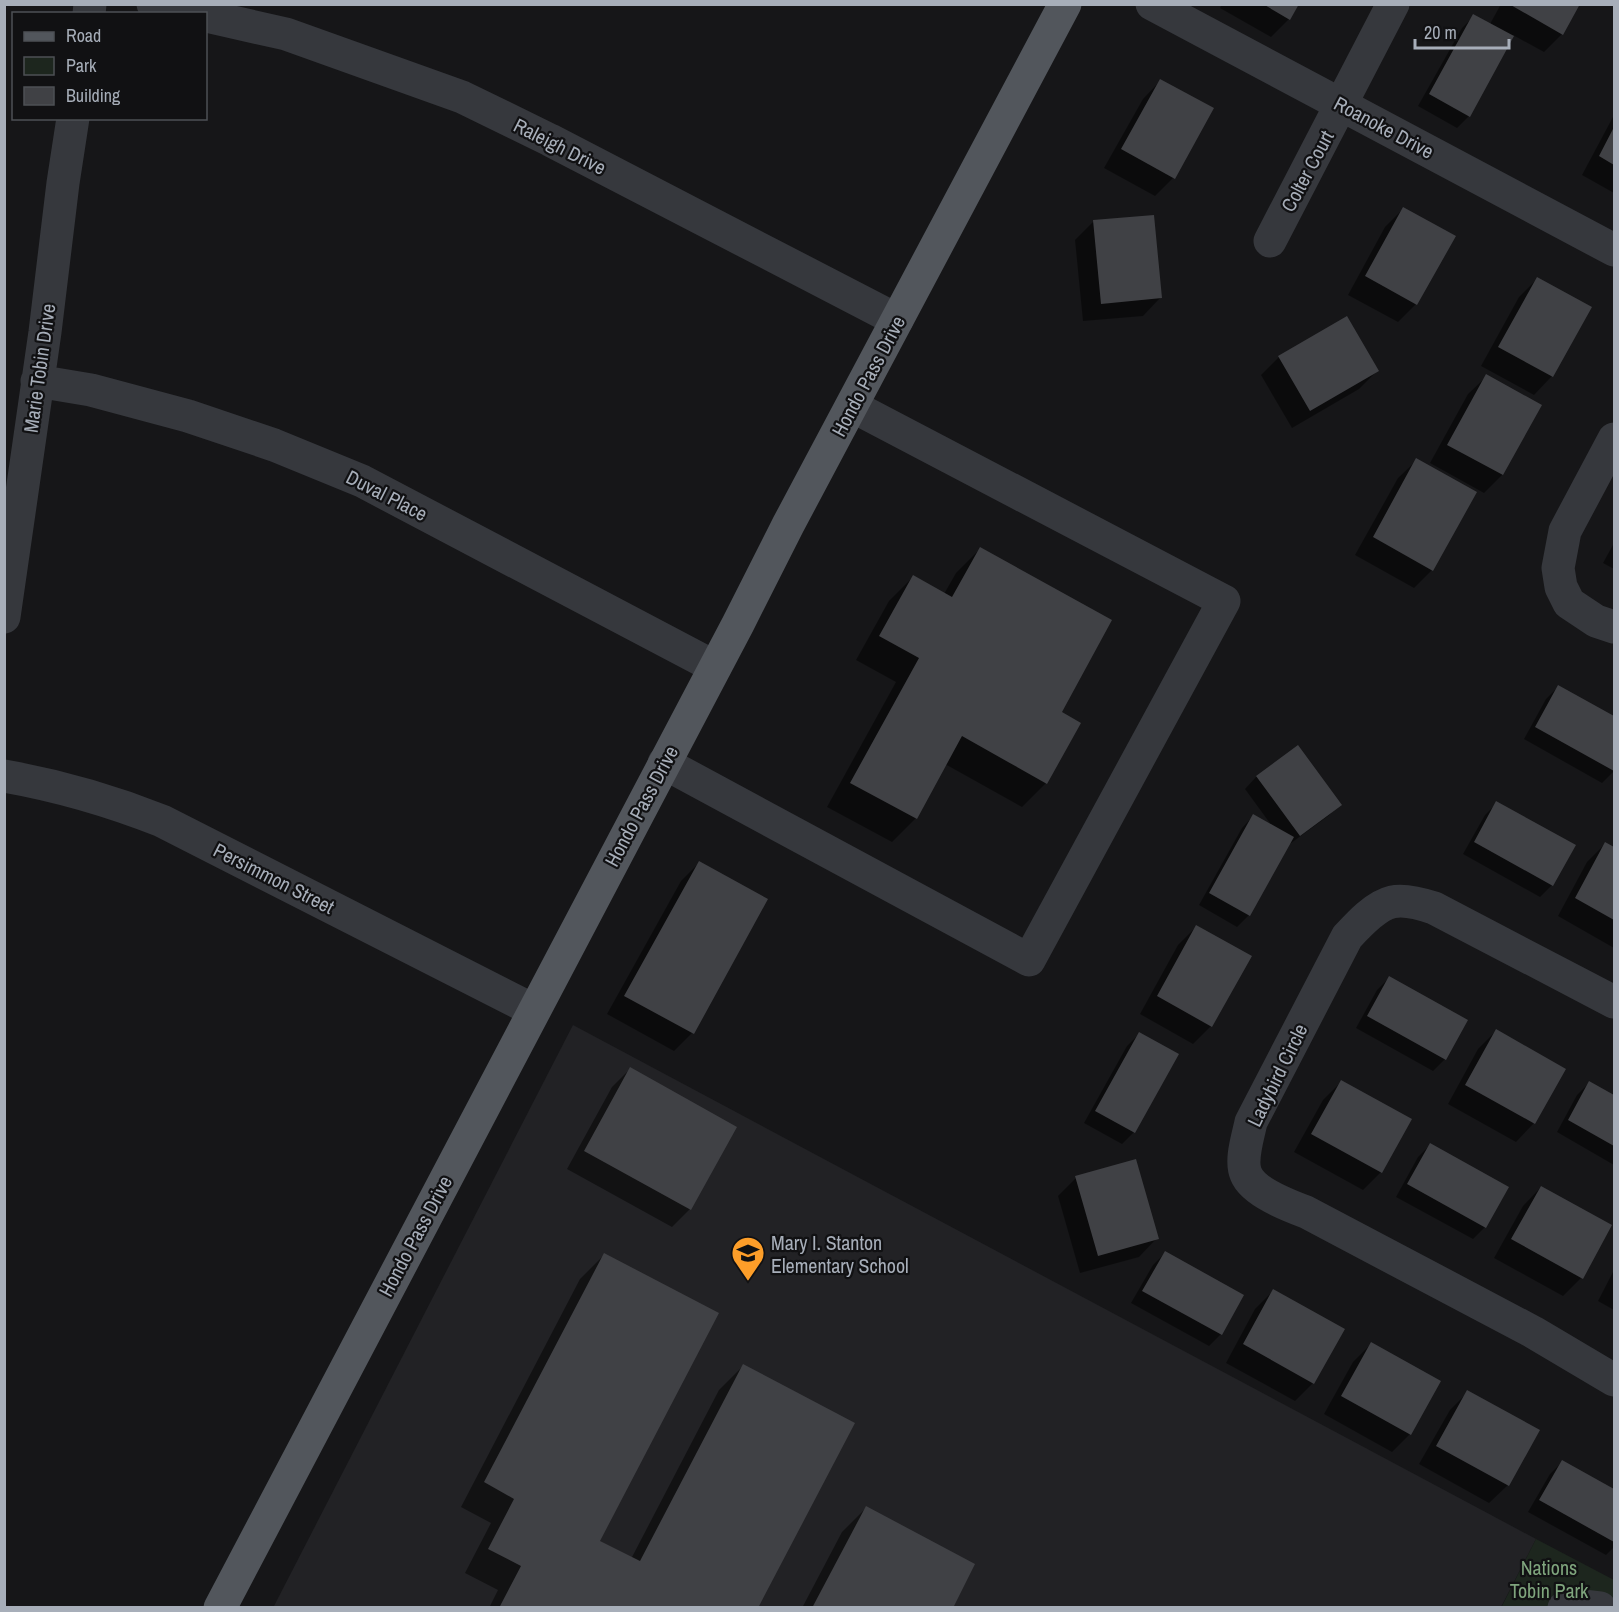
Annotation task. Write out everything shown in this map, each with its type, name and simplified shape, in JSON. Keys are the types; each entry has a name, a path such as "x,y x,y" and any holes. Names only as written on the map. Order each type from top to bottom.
{"main road":[{"name":"Hondo Pass Drive","path":"219,1608 1065,4"}],"street":[{"path":"153,4 185,12"},
{"name":"Roanoke Drive","path":"1152,4 1614,250"},
{"name":"Colter Court","path":"1270,241 1393,4"},
{"name":"Raleigh Drive","path":"207,16 286,34 462,97 550,140 897,320"},
{"name":"Marie Tobin Drive","path":"4,617 73,120"},
{"name":"Duval Place","path":"37,381 91,390 188,416 274,445 362,481 715,667"},
{"path":"664,763 1029,960 1224,601 852,406"},
{"path":"1614,439 1565,531 1558,568 1561,587 1569,603 1596,621 1614,627"},
{"name":"Persimmon Street","path":"4,776 48,783 111,801 162,821 533,1010"},
{"name":"Ladybird Circle","path":"1614,1002 1434,908 1417,903 1391,902 1364,919 1347,938 1251,1122 1244,1149 1246,1174 1253,1184 1277,1200 1306,1212 1533,1332 1614,1380"},
{"path":"1564,1608 1582,1606 1600,1608"}],"shaded area":[{"name":"Mary I. Stanton Elementary School","path":"573,1025 1536,1539 1501,1607 273,1608"}],"green space":[{"name":"Nations Tobin Park","path":"1536,1539 1614,1580 1614,1607 1501,1608"}],"building":[{"path":"1263,4 1299,4 1290,20"},
{"path":"1509,4 1580,4 1563,35"},
{"path":"1473,14 1514,36 1470,117 1429,94"},
{"path":"1160,79 1214,108 1175,179 1121,149"},
{"path":"1614,127 1614,165 1599,156"},
{"path":"1403,207 1456,236 1417,305 1365,276"},
{"path":"1154,215 1162,298 1101,304 1093,220"},
{"path":"1537,277 1592,307 1553,377 1498,347"},
{"path":"1347,316 1379,371 1310,411 1278,356"},
{"path":"1486,374 1542,405 1503,475 1447,445"},
{"path":"1416,458 1477,492 1433,571 1373,537"},
{"path":"980,547 1112,620 1062,712 1081,723 1047,784 962,736 917,819 850,783 919,658 879,636 913,575 952,597"},
{"path":"1558,685 1614,716 1614,771 1535,727"},
{"path":"1298,745 1342,805 1300,836 1256,776"},
{"path":"1496,801 1576,845 1553,886 1474,842"},
{"path":"1253,814 1294,837 1250,916 1209,893"},
{"path":"1605,842 1614,847 1614,920 1575,898"},
{"path":"699,861 768,899 694,1034 624,996"},
{"path":"1196,925 1252,956 1212,1027 1157,996"},
{"path":"1389,976 1468,1020 1446,1060 1367,1016"},
{"path":"1496,1029 1566,1069 1535,1124 1465,1085"},
{"path":"1139,1032 1179,1054 1135,1133 1095,1111"},
{"path":"630,1067 737,1127 691,1210 584,1151"},
{"path":"1341,1080 1412,1119 1382,1173 1311,1134"},
{"path":"1589,1081 1614,1095 1614,1146 1568,1120"},
{"path":"1430,1143 1509,1187 1486,1228 1407,1184"},
{"path":"1136,1159 1159,1239 1098,1256 1075,1176"},
{"path":"1541,1186 1612,1225 1583,1279 1511,1239"},
{"path":"1165,1251 1244,1295 1222,1335 1142,1291"},
{"path":"604,1253 719,1313 600,1541 640,1561 743,1364 855,1423 758,1608 499,1608 521,1566 488,1549 514,1499 484,1482"},
{"path":"1273,1289 1345,1329 1314,1384 1243,1344"},
{"path":"1371,1342 1441,1381 1411,1435 1341,1396"},
{"path":"1467,1390 1540,1430 1509,1486 1436,1446"},
{"path":"1562,1460 1614,1489 1614,1542 1539,1500"},
{"path":"866,1506 975,1564 953,1608 812,1608"}],"place":[{"name":"Mary I. Stanton Elementary School","path":"748,1282"}]}
